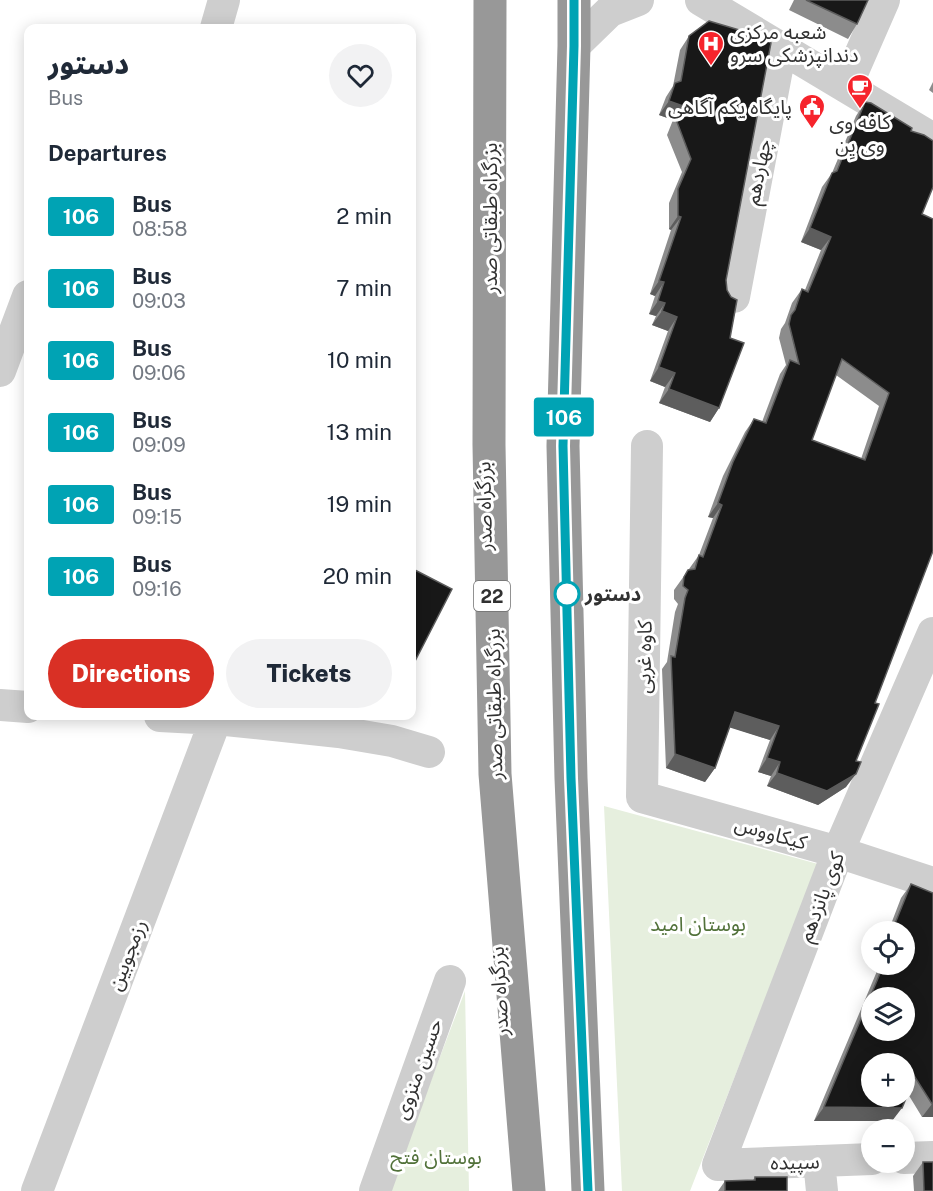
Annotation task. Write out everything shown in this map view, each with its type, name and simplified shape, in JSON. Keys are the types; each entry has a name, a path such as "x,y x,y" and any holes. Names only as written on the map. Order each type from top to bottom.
{"highway":[{"name":"بزرگراه صدر","path":"483,0 483,445 488,774 514,1190"},
{"name":"بزرگراه طبقاتی صدر","path":"490,0 489,445 495,774 514,1190"},
{"path":"562,0 556,470 562,778 581,1191"},
{"path":"574,0 563,446 571,778 588,1191"}],"street":[{"path":"217,24 224,0"},
{"path":"574,46 610,11 638,0"},
{"path":"701,0 933,139"},
{"path":"846,87 884,0"},
{"name":"چهاردهم","path":"734,297 781,48"},
{"path":"0,371 24,307"},
{"name":"کاوه غربی","path":"642,797 646,446"},
{"name":"کوی پانزدهم","path":"718,1165 838,852 933,633"},
{"path":"0,705 24,707"},
{"name":"رزمجوبین","path":"37,1191 216,720"},
{"path":"241,720 392,741 429,752"},
{"name":"کیکاووس","path":"642,797 838,852 933,883"},
{"name":"حسین منزوی","path":"375,1191 450,981"},
{"path":"915,1158 933,1157"},
{"name":"سپیده","path":"718,1165 820,1176 861,1163"}],"green space":[{"name":"بوستان امید","path":"604,806 818,864 690,1191 622,1191"},
{"name":"بوستان فتح","path":"465,991 469,1191 389,1191"}],"building":[{"path":"806,0 868,0 857,24"},
{"path":"709,21 756,35 771,43 726,280 727,290 731,297 737,300 730,338 744,343 719,408 669,389 675,373 659,367 677,317 662,311 665,303 658,301 664,282 659,281 681,217 678,216 678,189 691,159 677,122 683,106 669,101 675,83 681,81 689,36"},
{"path":"865,102 871,103 912,128 911,131 933,141 933,187 922,214 933,219 933,551 875,703 879,704 856,761 861,762 856,774 827,791 777,773 780,762 767,758 779,726 735,712 715,768 675,754 671,656 675,657 688,590 683,586 684,577 688,570 695,569 699,555 703,557 722,505 718,503 733,462 754,419 766,423 790,360 799,364 789,324 802,289 808,292 831,237 810,228 832,173 837,171","holes":["842,359 889,393 865,460 812,440"]},
{"path":"416,571 452,589 416,659"},
{"path":"911,884 933,893 932,1104 915,1077 915,1053 861,1053 861,1107 902,1108 824,1107 861,1019 861,1041 915,1041 915,987 874,987 879,975 915,975 915,921 896,921"},
{"path":"923,1162 933,1162 933,1191 924,1191"},
{"path":"755,1177 787,1177 787,1191 725,1191 725,1181 755,1180"}],"bus line":[{"name":"106","path":"574,0 563,446 571,778 588,1191"}],"place":[{"name":"شعبه مرکزی دندانپزشکی سرو","path":"711,67"},
{"name":"کافه وی وی یِن","path":"860,110"},
{"name":"پایگاه یکم آگاهی","path":"812,130"},
{"name":"دستور","path":"567,594"}]}
